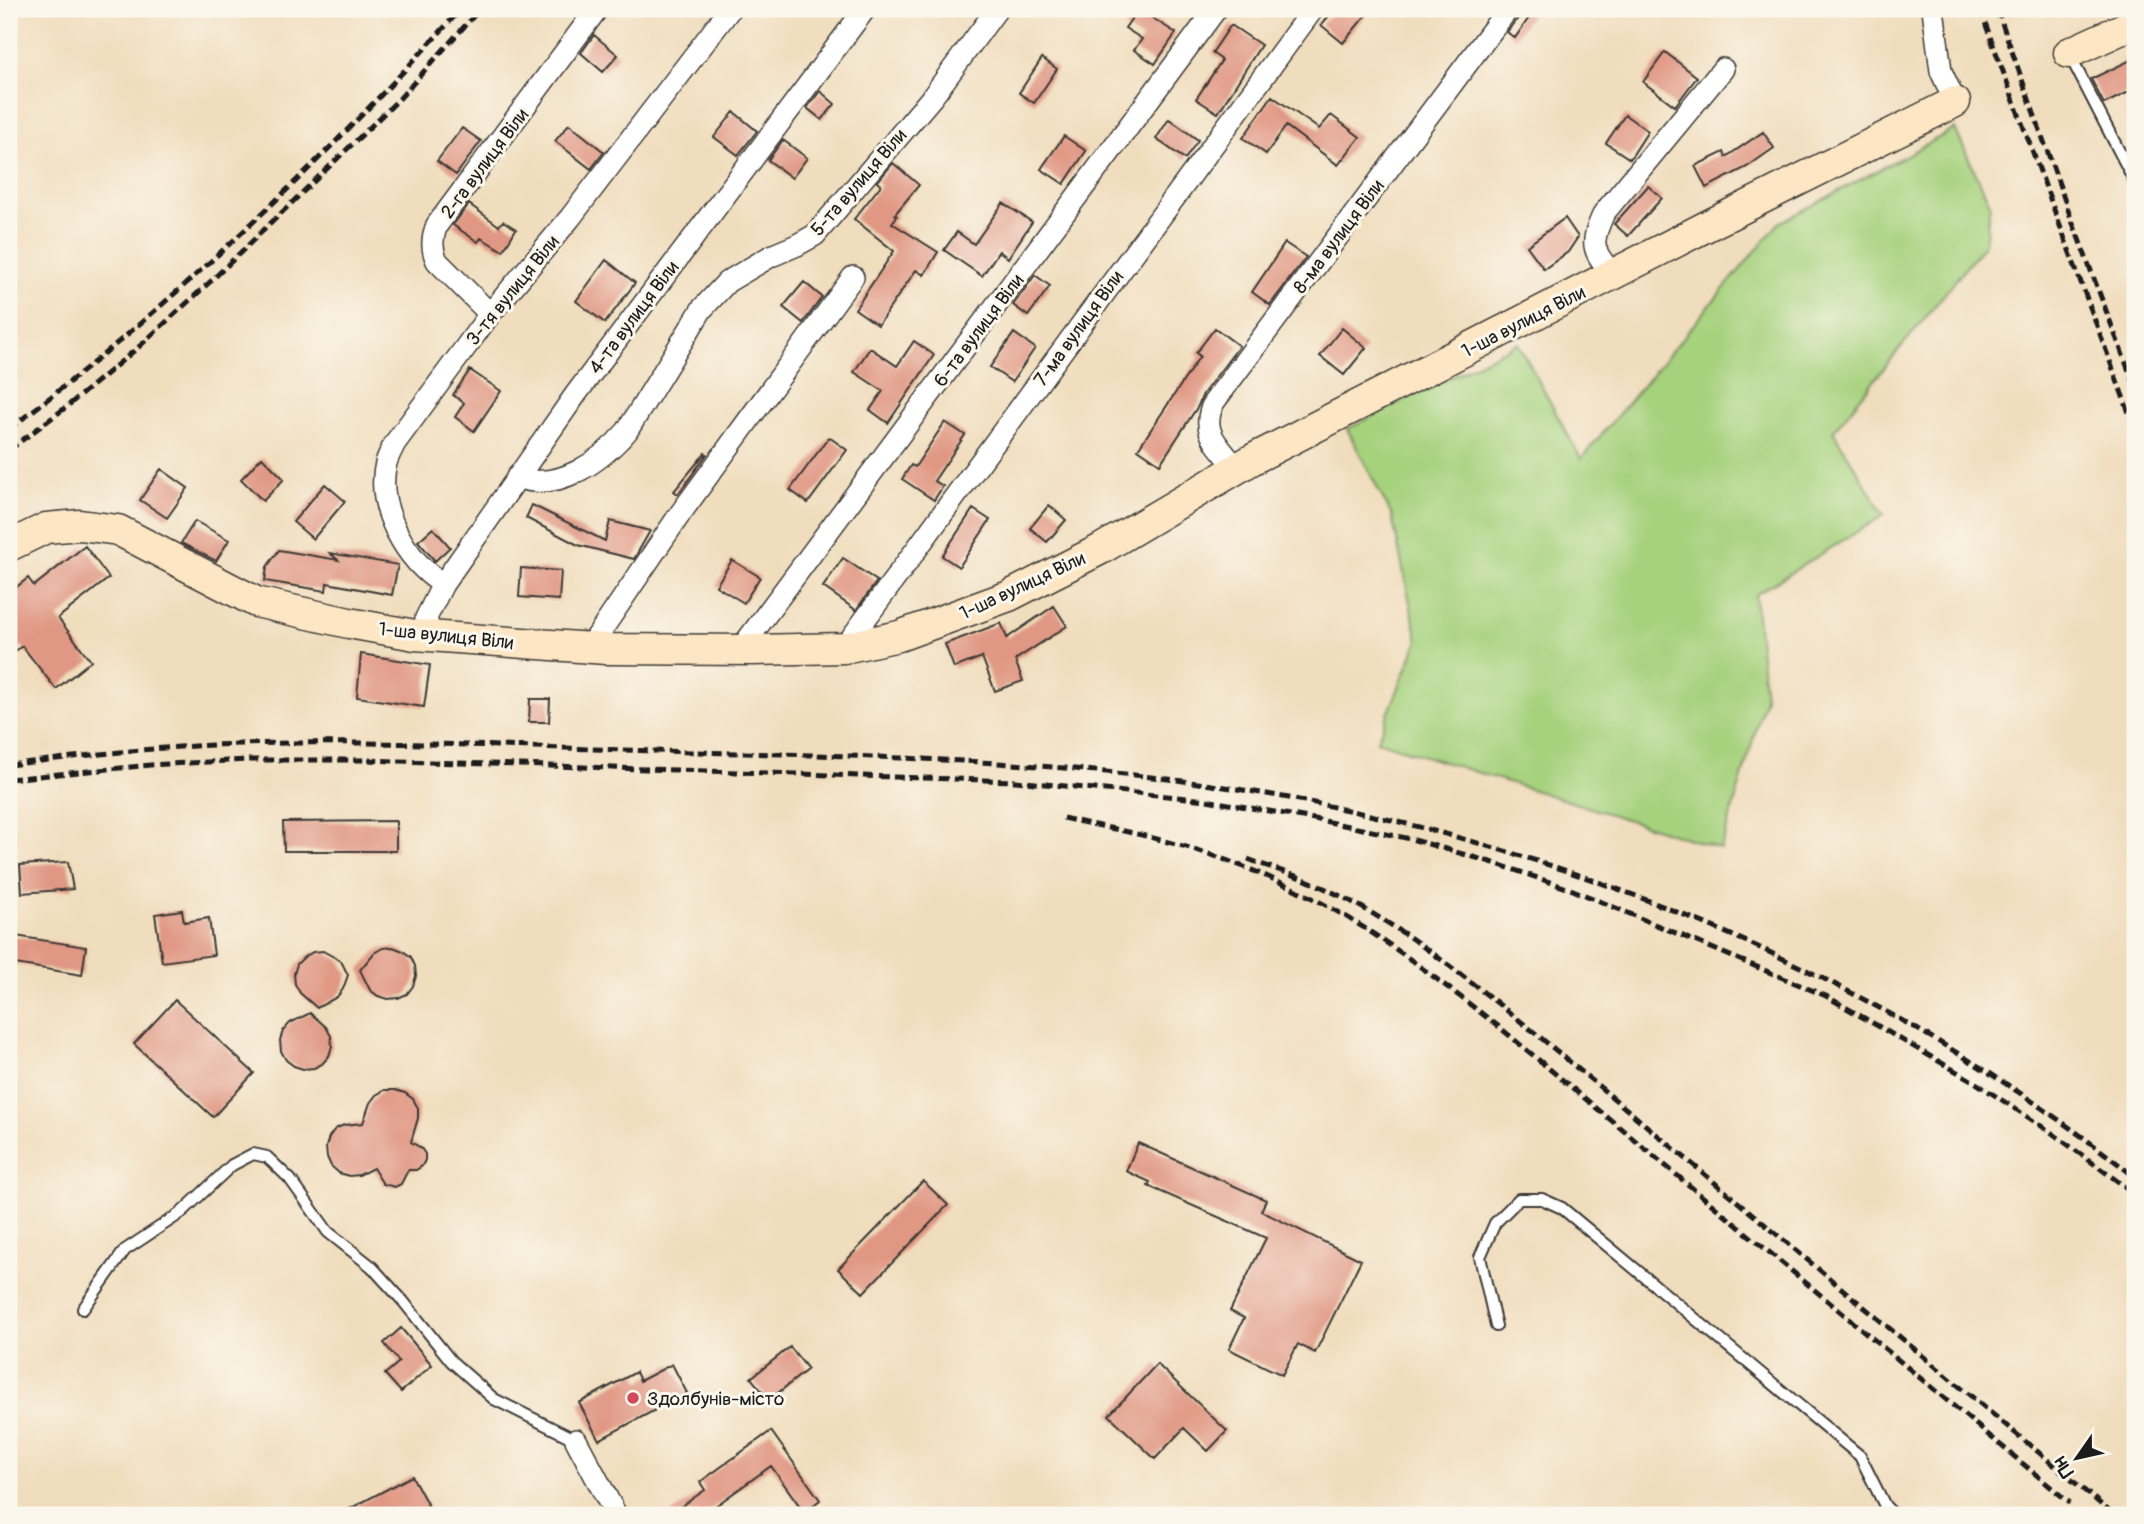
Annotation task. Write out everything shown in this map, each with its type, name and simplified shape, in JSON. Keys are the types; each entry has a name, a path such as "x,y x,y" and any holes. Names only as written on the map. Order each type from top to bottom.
{"main road":[{"path":"2069,53 2135,23"},
{"name":"1-ша вулиця Віли","path":"9,546 46,528 80,525 118,530 256,602 349,623 431,636 590,648 740,650 844,648 899,636 1009,596 1101,548 1237,468 1955,102"}],"street":[{"name":"2-га вулиця Віли","path":"489,314 437,261 433,253 433,235 437,225 597,9"},
{"name":"3-тя вулиця Віли","path":"443,584 428,575 400,537 388,507 384,482 386,461 396,443 489,314 570,218 730,9"},
{"name":"4-та вулиця Віли","path":"431,636 426,618 443,584 517,477 576,394 865,9"},
{"name":"5-та вулиця Віли","path":"517,477 541,483 564,477 591,464 613,447 714,294 735,277 816,235 933,96 997,9"},
{"name":"6-та вулиця Віли","path":"740,650 1216,9"},
{"name":"7-ма вулиця Віли","path":"844,648 1313,9"},
{"name":"8-ма вулиця Віли","path":"1237,468 1211,436 1207,424 1214,402 1508,9"},
{"path":"1933,9 1941,71 1955,102"},
{"path":"1613,274 1597,257 1595,244 1597,229 1604,213 1723,69"},
{"path":"590,648 680,514 853,277"},
{"path":"576,1440 616,1515"}],"lane":[{"path":"2069,53 2135,182"},
{"path":"83,1309 125,1250 181,1213 232,1165 253,1154 267,1157 290,1179 328,1232 379,1275 451,1361 494,1399 576,1440"},
{"path":"1496,1326 1479,1257 1495,1223 1519,1199 1542,1199 1562,1208 1860,1456 1885,1506 1894,1515"}],"green space":[{"path":"1955,129 1990,204 1985,244 1833,431 1884,515 1755,595 1765,699 1721,849 1377,741 1418,641 1392,516 1347,429 1518,343 1581,459 1779,223"}],"building":[{"path":"1138,9 1176,33 1155,64 1134,50 1142,39 1125,28"},
{"path":"1335,9 1371,9 1343,43 1321,25"},
{"path":"1521,9 1535,9 1515,38 1507,32 1519,17"},
{"path":"1231,25 1261,45 1218,113 1196,99 1222,60 1212,53"},
{"path":"594,35 618,55 603,72 581,53"},
{"path":"1665,52 1697,77 1675,106 1643,82"},
{"path":"1042,58 1057,69 1034,103 1019,93"},
{"path":"2135,58 2135,89 2104,104 2091,79"},
{"path":"820,91 835,104 822,120 807,108"},
{"path":"1272,96 1319,129 1331,115 1360,137 1338,165 1286,126 1266,154 1243,138"},
{"path":"734,112 757,131 738,155 714,137"},
{"path":"1625,115 1648,131 1630,159 1606,143"},
{"path":"1169,119 1198,140 1185,159 1156,139"},
{"path":"569,124 604,152 591,169 555,141"},
{"path":"462,128 481,141 456,175 437,161"},
{"path":"1763,132 1774,148 1747,167 1706,188 1695,166 1724,152 1726,157"},
{"path":"1064,136 1086,151 1064,184 1041,169"},
{"path":"783,140 807,158 792,178 768,160"},
{"path":"893,163 919,185 895,214 897,216 892,223 938,252 924,275 916,270 878,325 855,309 894,251 854,219 881,185 877,182"},
{"path":"1648,186 1662,198 1628,236 1614,224"},
{"path":"1003,203 1032,222 1008,258 999,251 982,276 944,250 957,232 974,244"},
{"path":"469,204 499,226 503,221 516,229 503,251 481,238 478,242 453,225"},
{"path":"1565,218 1578,237 1568,252 1544,269 1527,246"},
{"path":"1285,243 1306,257 1270,305 1252,292"},
{"path":"606,260 635,283 605,323 576,301"},
{"path":"1035,275 1050,286 1028,316 1013,305"},
{"path":"804,282 822,297 803,323 783,307"},
{"path":"1215,328 1239,346 1203,394 1160,464 1138,449 1200,356 1196,353"},
{"path":"1342,328 1366,348 1344,375 1320,356"},
{"path":"1014,333 1035,348 1012,382 990,367"},
{"path":"914,341 934,355 888,423 870,410 883,391 854,372 870,348 897,366"},
{"path":"470,370 501,391 474,431 455,417 464,403 453,395"},
{"path":"945,422 965,435 934,481 943,486 934,500 902,479 911,465 915,467"},
{"path":"829,437 847,450 808,503 790,490"},
{"path":"705,453 707,454 678,494 674,491"},
{"path":"262,457 284,479 263,501 241,479"},
{"path":"161,469 188,488 167,518 140,500"},
{"path":"325,484 345,501 313,539 293,522"},
{"path":"532,505 605,541 610,521 650,531 634,559 578,545 526,518"},
{"path":"1049,505 1066,520 1047,542 1030,528"},
{"path":"973,509 990,520 959,567 942,556"},
{"path":"195,521 229,540 216,561 181,543"},
{"path":"433,528 450,547 435,561 418,541"},
{"path":"85,546 109,578 58,618 91,661 56,689 22,646 9,656 9,593 28,578 34,586"},
{"path":"279,550 338,560 330,553 398,565 392,595 327,583 326,591 265,581 267,567"},
{"path":"843,558 877,581 856,610 823,587"},
{"path":"732,560 760,577 744,603 716,586"},
{"path":"521,568 561,571 559,600 519,597"},
{"path":"1054,606 1067,626 1015,660 1023,681 995,691 982,657 954,668 945,644 1001,623 1007,638"},
{"path":"361,654 430,665 424,707 357,697"},
{"path":"530,699 550,699 549,722 529,722"},
{"path":"396,821 396,851 284,851 283,822"},
{"path":"68,862 73,889 22,893 20,865"},
{"path":"182,910 184,922 209,918 214,955 162,962 155,914"},
{"path":"9,935 86,947 82,975 9,963"},
{"path":"393,947 411,957 416,976 407,994 388,999 370,990 360,970 374,953"},
{"path":"323,951 341,961 348,975 337,997 317,1008 300,993 294,974 297,964 304,957"},
{"path":"175,1000 254,1073 213,1117 134,1044"},
{"path":"310,1013 326,1027 332,1046 329,1056 322,1064 303,1069 286,1060 281,1051 280,1040 290,1023"},
{"path":"385,1090 405,1093 413,1099 418,1108 418,1118 411,1142 425,1154 422,1166 416,1170 408,1170 401,1184 395,1187 383,1184 373,1168 359,1175 339,1173 331,1166 327,1157 326,1147 335,1129 363,1123 370,1103 376,1095"},
{"path":"1138,1143 1266,1200 1261,1211 1361,1260 1315,1353 1298,1344 1282,1375 1229,1349 1244,1318 1230,1311 1266,1238 1148,1186 1150,1182 1126,1171"},
{"path":"923,1181 948,1205 863,1293 838,1269"},
{"path":"401,1328 432,1365 401,1392 385,1374 399,1362 384,1343"},
{"path":"790,1347 808,1369 769,1400 751,1378"},
{"name":"Здолбунів-місто","path":"672,1364 687,1393 599,1440 579,1403 636,1372 640,1381"},
{"path":"1157,1364 1227,1431 1208,1451 1184,1428 1155,1459 1109,1415"},
{"path":"771,1431 820,1500 804,1512 771,1466 703,1515 669,1515 705,1490 700,1482"},
{"path":"412,1476 433,1515 338,1515"}],"railway":[{"path":"9,429 129,333 245,230 355,122 461,9"},
{"path":"9,450 141,345 211,281 399,99 480,9"},
{"path":"1980,9 2135,429"},
{"path":"1997,9 2071,218 2135,387"},
{"path":"9,765 213,745 448,744 1014,764 1134,775 1268,794 1402,823 1533,860 1663,906 1788,961 1910,1025 2025,1097 2135,1177"},
{"path":"9,779 150,765 249,760 366,760 1016,781 1206,800 1314,819 1411,839 1573,890 1826,996 1973,1081 2052,1133 2135,1194"},
{"path":"1063,818 1155,838 1262,874 1307,895 1388,944 1498,1026 2070,1503"},
{"path":"1248,859 1306,880 1352,902 1405,934 1456,971 1529,1028 2109,1511"}],"place":[{"name":"Здолбунів-місто","path":"633,1398"}]}
